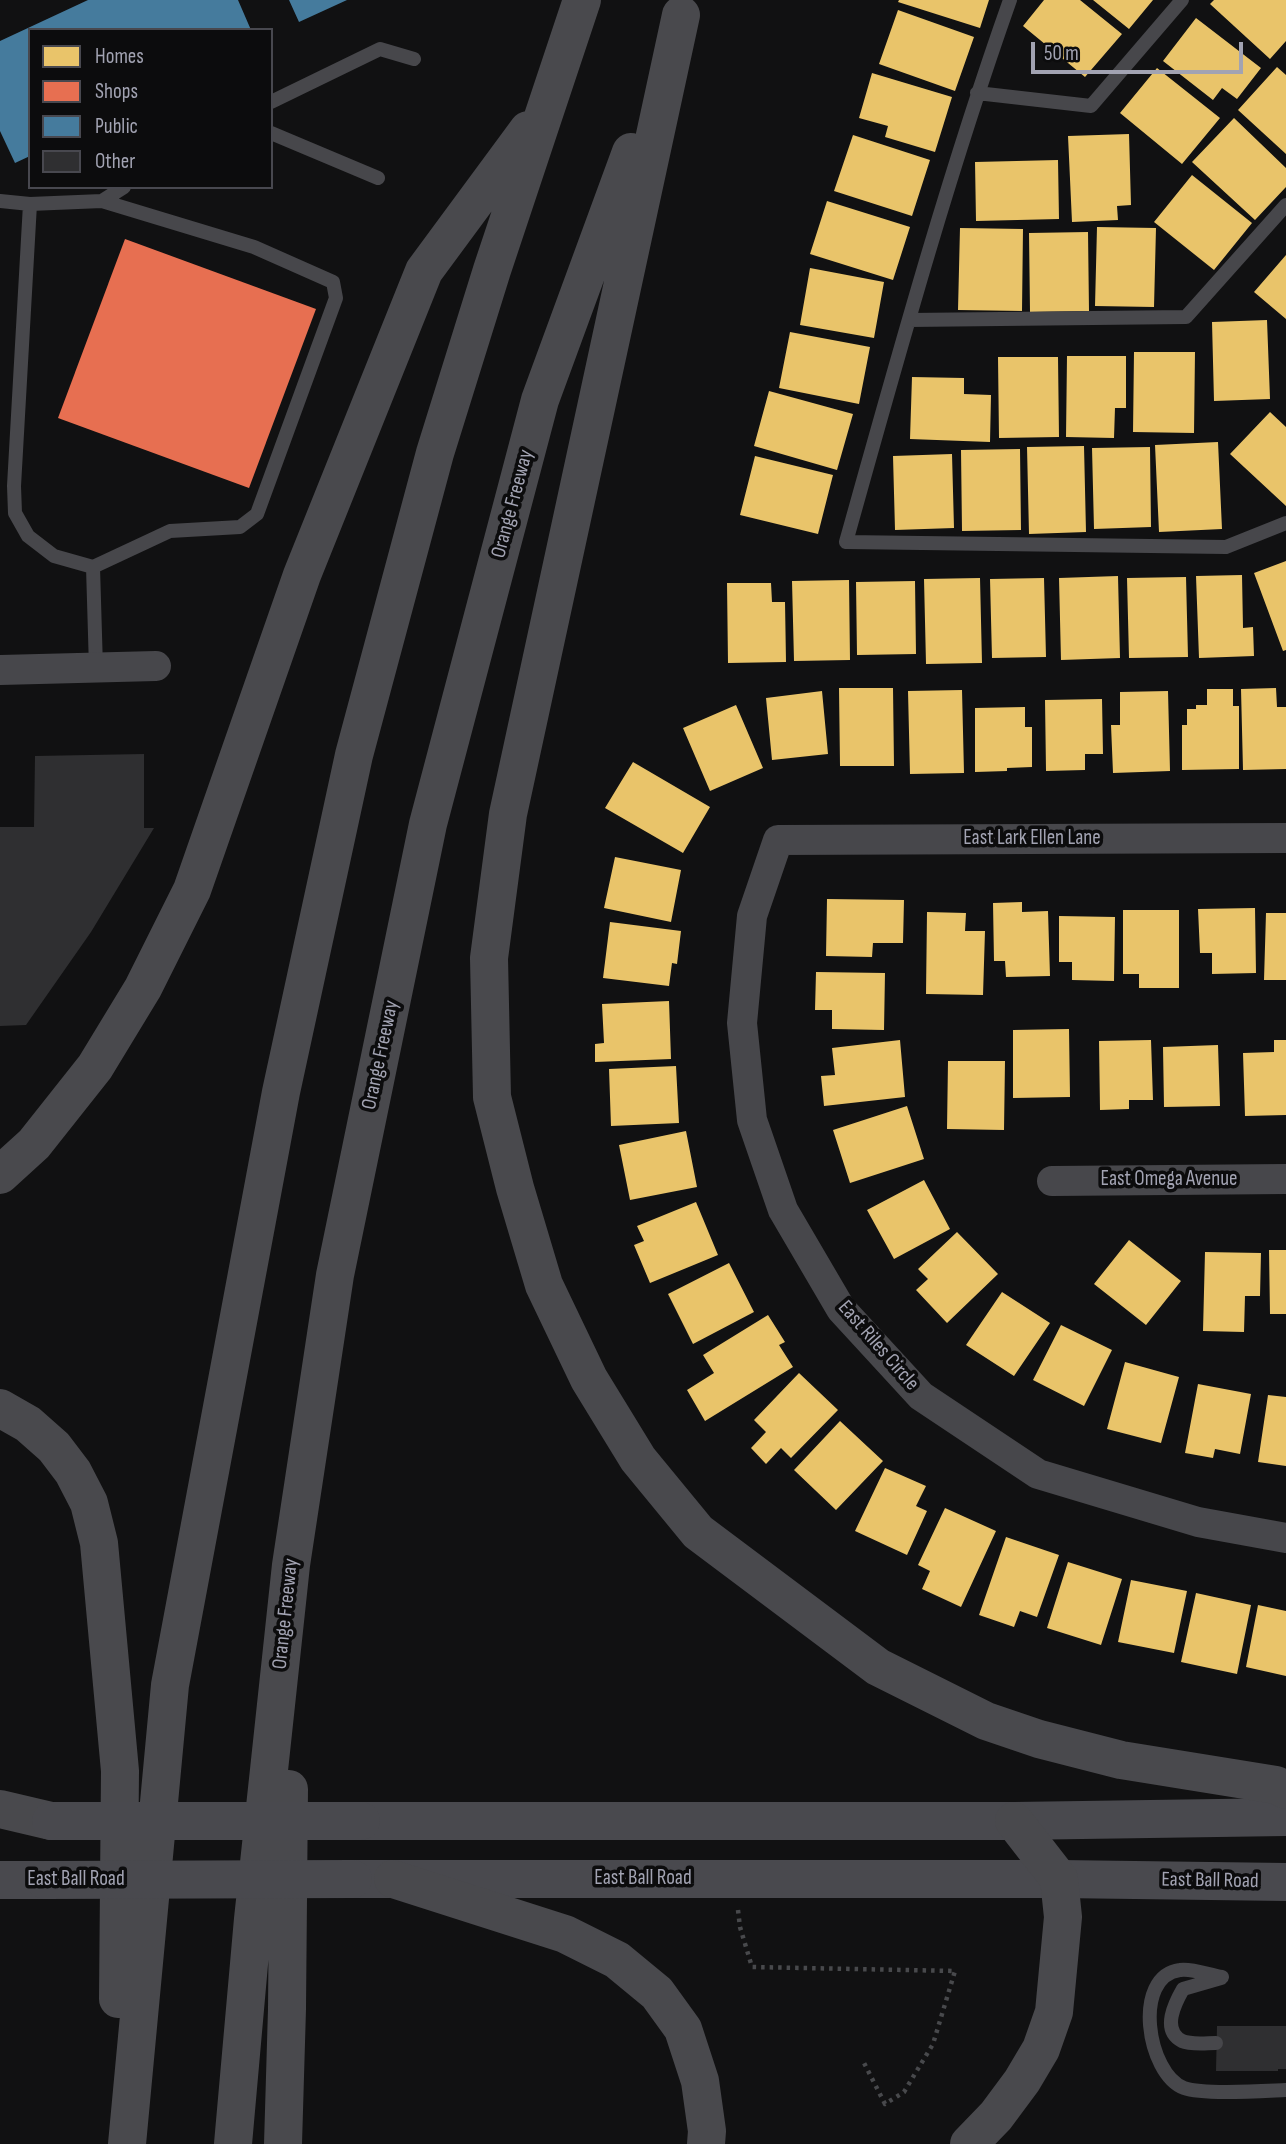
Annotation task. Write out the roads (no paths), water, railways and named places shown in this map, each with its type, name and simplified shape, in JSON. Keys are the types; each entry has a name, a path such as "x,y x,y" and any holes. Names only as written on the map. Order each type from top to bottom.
{"highway":[{"path":"127,2144 170,1685 281,1092 354,755 435,453 492,270 582,0"},
{"path":"683,8 508,814 489,958 492,1097 544,1285 589,1379 638,1459 698,1532 878,1667 986,1721 1038,1740 1121,1760 1276,1785 1286,1790"},
{"name":"Orange Freeway","path":"233,2144 253,1919 291,1565 335,1275 428,824 540,400 683,8"},
{"path":"0,1175 34,1144 95,1067 143,988 192,890 302,575 424,271 548,103"},
{"path":"0,1408 28,1424 54,1447 73,1472 89,1503 99,1543 120,1772 114,2144"},
{"path":"283,2144 287,2009 291,1565"},
{"path":"0,1809 51,1821"},
{"path":"969,2144 996,2116 1022,2081 1041,2049 1054,2012 1063,1917 1059,1879 1014,1821"},
{"path":"393,1879 565,1934 617,1960 657,1993 683,2029 700,2081 707,2131 706,2144"}],"main road":[{"path":"0,1821 1014,1821 1286,1817"},
{"name":"East Ball Road","path":"0,1880 1059,1879 1286,1882"}],"street":[{"path":"0,670 156,667"},
{"name":"East Lark Ellen Lane","path":"778,840 1286,838"},
{"name":"East Riles Circle","path":"778,840 751,916 743,1023 751,1120 783,1210 841,1309 921,1396 1038,1474 1198,1522 1286,1538"},
{"name":"East Omega Avenue","path":"1052,1181 1286,1180"}],"lane":[{"path":"1010,0 977,93 846,542 1226,547 1286,523"},
{"path":"977,93 1091,106 1182,0"},
{"path":"273,101 380,49 414,59"},
{"path":"273,134 378,178"},
{"path":"102,201 121,189"},
{"path":"0,201 30,204 102,201 254,247 333,282 336,298 257,514 240,527 170,531 93,568 54,556 28,536 15,513 14,486 30,204"},
{"path":"909,320 1186,317 1286,205"},
{"path":"93,568 96,668"},
{"path":"1216,2043 1188,2043 1179,2040 1173,2031 1171,2019 1174,2004 1183,1989 1222,1977 1181,1969 1168,1973 1156,1985 1152,2000 1151,2025 1162,2069 1172,2082 1186,2089 1201,2091 1286,2090"}]}
